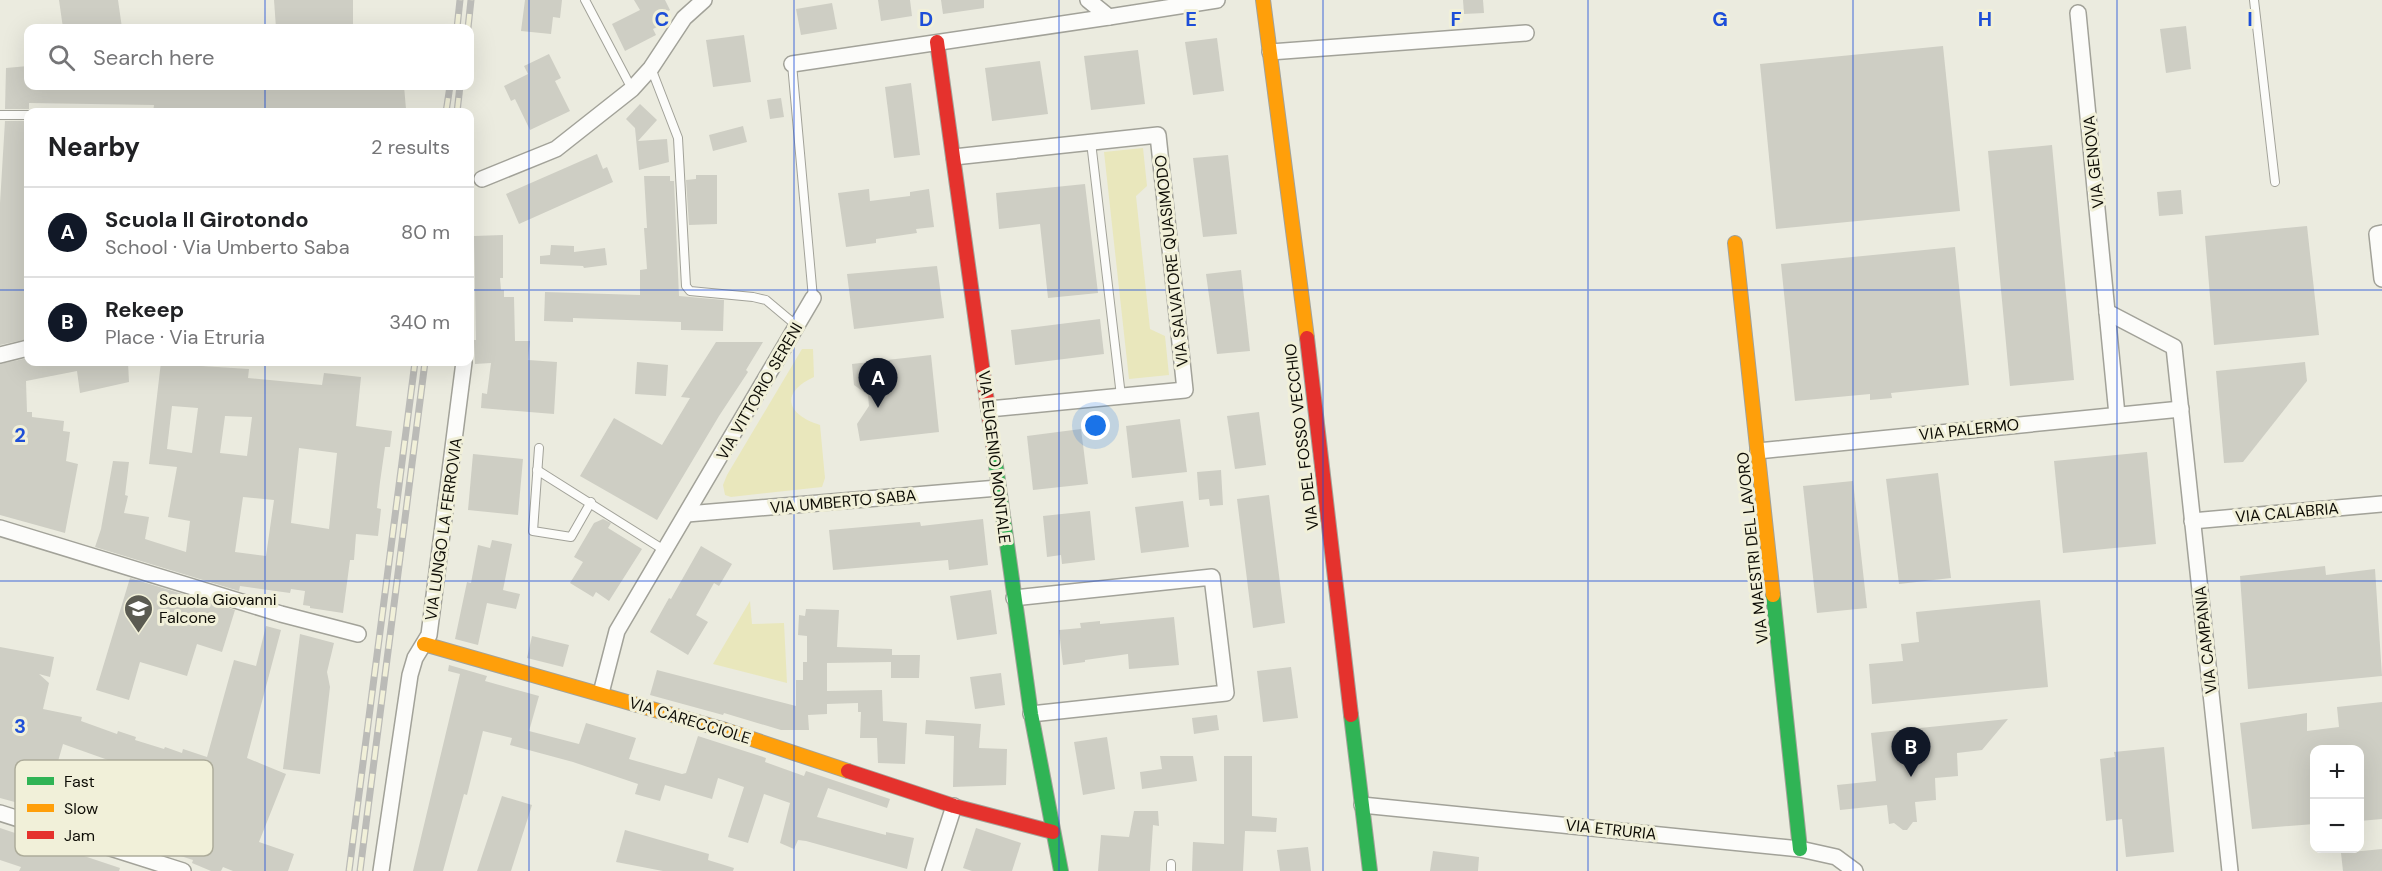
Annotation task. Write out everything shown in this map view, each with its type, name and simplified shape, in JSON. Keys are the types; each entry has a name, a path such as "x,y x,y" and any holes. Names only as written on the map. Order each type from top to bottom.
{"street":[{"path":"482,179 556,149 632,89 651,68 684,18 704,0"},
{"path":"1088,0 1109,17"},
{"path":"792,64 1216,0"},
{"name":"VIA DEL FOSSO VECCHIO","path":"1263,0 1370,871"},
{"name":"VIA GENOVA","path":"2078,13 2117,415"},
{"path":"1270,52 1526,33"},
{"name":"VIA EUGENIO MONTALE","path":"937,42 1031,714 1061,871"},
{"name":"VIA SALVATORE QUASIMODO","path":"954,157 1158,135 1185,390 989,409"},
{"path":"2382,233 2377,234 2382,279"},
{"name":"VIA MAESTRI DEL LAVORO","path":"1735,243 1800,849"},
{"name":"VIA VITTORIO SERENI","path":"600,693 617,631 813,298"},
{"path":"2108,312 2174,347 2181,409"},
{"path":"0,355 24,349"},
{"name":"VIA LUNGO LA FERROVIA","path":"381,871 410,675 415,658 429,634 464,366"},
{"name":"VIA PALERMO","path":"1758,451 2181,409"},
{"name":"VIA CAMPANIA","path":"2181,409 2230,871"},
{"name":"VIA UMBERTO SABA","path":"687,514 998,488"},
{"name":"VIA CALABRIA","path":"2192,521 2382,504"},
{"path":"0,528 270,610 358,634"},
{"path":"1014,598 1212,577 1226,693 1031,714"},
{"name":"VIA CARECCIOLE","path":"424,644 725,730 954,806 1053,832"},
{"name":"VIA ETRURIA","path":"1362,805 1800,849 1836,857 1855,871"},
{"path":"933,871 954,806"},
{"path":"0,813 15,818"},
{"path":"136,856 183,871"}],"lane":[{"path":"585,0 632,89"},
{"path":"2254,0 2275,182"},
{"name":"VIA VITTORIO SERENI","path":"792,64 813,298"},
{"path":"651,68 678,138 686,286 690,291 766,300 797,326"},
{"path":"0,115 24,115"},
{"path":"1091,142 1121,396"},
{"path":"539,448 533,531 571,537 591,502"},
{"path":"537,470 664,550"}],"shaded area":[{"path":"1143,148 1147,186 1136,196 1150,329 1165,336 1169,375 1129,379 1104,152"},
{"path":"802,349 813,349 814,377 796,390 792,403 794,410 800,416 820,425 825,478 822,487 731,497 725,495 723,485 727,475"},
{"path":"750,601 752,624 784,623 787,683 713,664"}],"building":[{"path":"59,0 118,0 121,24 62,24"},
{"path":"274,0 353,0 353,24 276,24"},
{"path":"525,0 562,0 560,18 553,17 551,34 521,31"},
{"path":"634,0 665,0 670,10 659,16 663,24 653,29 656,35 625,51 612,24 640,10"},
{"path":"878,0 910,0 912,16 881,21"},
{"path":"941,0 984,0 984,8 943,14"},
{"path":"1463,0 1483,0 1484,13 1464,14"},
{"path":"832,3 837,29 801,35 796,9"},
{"path":"2186,26 2191,69 2166,73 2160,29"},
{"path":"744,35 751,82 713,87 706,40"},
{"path":"1217,38 1224,91 1193,95 1185,42"},
{"path":"1943,46 1960,211 1776,229 1760,64"},
{"path":"1138,50 1145,104 1091,110 1084,56"},
{"path":"549,54 561,78 555,81 570,111 530,130 515,99 511,101 504,86 528,74 524,66"},
{"path":"1040,61 1048,114 992,121 985,68"},
{"path":"24,66 24,90 404,90 406,108 154,108 154,105 29,103 29,108 5,109 6,68"},
{"path":"911,83 920,155 894,158 885,87"},
{"path":"781,98 784,117 770,119 767,100"},
{"path":"640,104 657,120 638,141 667,139 669,162 639,170 635,128 626,119"},
{"path":"5,121 24,121 24,340 0,345 0,203"},
{"path":"743,126 747,142 713,151 709,135"},
{"path":"2052,145 2074,380 2010,386 1988,151"},
{"path":"597,154 603,169 607,167 613,182 519,224 506,194"},
{"path":"1228,155 1237,234 1203,237 1193,158"},
{"path":"696,175 717,175 717,224 689,225 686,180 696,179"},
{"path":"644,176 670,176 670,181 674,181 679,296 724,300 723,331 681,330 681,322 573,318 573,322 544,321 545,292 640,295 640,270 647,269"},
{"path":"1085,184 1098,293 1048,298 1040,224 999,229 996,193"},
{"path":"869,189 870,201 910,196 910,192 929,189 934,227 916,229 917,233 876,239 876,243 846,247 838,193"},
{"path":"2181,190 2183,214 2159,216 2157,192"},
{"path":"2307,226 2319,335 2214,345 2205,236"},
{"path":"503,235 501,290 504,290 504,297 514,297 515,341 530,341 528,360 557,362 554,414 481,408 482,393 487,394 491,363 475,364 474,236"},
{"path":"551,245 574,246 574,252 605,248 607,265 584,268 583,266 540,264 540,256 550,255"},
{"path":"1955,247 1969,385 1891,393 1892,398 1870,400 1870,394 1795,401 1781,264"},
{"path":"937,266 944,318 854,329 847,274"},
{"path":"1241,270 1250,351 1217,354 1206,274"},
{"path":"1100,319 1104,354 1015,365 1011,330"},
{"path":"716,342 763,342 746,370 748,372 657,520 580,476 614,418 662,445 690,398 681,397"},
{"path":"931,355 939,432 860,441 857,424 869,406 868,395 854,385 852,364"},
{"path":"24,359 24,366 128,366 129,382 80,393 77,371 26,381 27,412 32,412 32,417 64,421 63,431 70,432 66,461 78,464 65,533 0,515 0,364"},
{"path":"637,362 668,365 666,396 635,394"},
{"path":"2305,362 2307,381 2243,462 2224,463 2216,371"},
{"path":"161,366 249,369 248,378 322,385 324,373 361,377 356,426 392,431 390,447 385,447 380,482 377,508 381,509 378,536 356,534 354,560 350,560 343,613 303,605 305,591 291,589 290,593 240,586 239,591 95,547 101,529 113,461 129,462 125,495 128,496 124,513 149,517 145,539 186,552 190,521 168,517 177,467 149,464","holes":["172,406 198,408 192,453 167,449","225,416 252,417 247,456 220,453","299,448 337,453 329,529 291,523","243,497 274,500 266,556 235,552"]},
{"path":"1259,412 1266,465 1235,469 1227,416"},
{"path":"1180,419 1187,472 1132,478 1126,426"},
{"path":"1081,429 1088,484 1033,490 1027,436"},
{"path":"2147,452 2156,544 2063,553 2054,461"},
{"path":"473,454 523,459 518,515 468,510"},
{"path":"1221,470 1223,505 1210,506 1209,499 1199,500 1197,472"},
{"path":"1938,473 1951,578 1899,584 1886,479"},
{"path":"1853,481 1867,608 1817,613 1803,486"},
{"path":"1269,495 1285,623 1253,628 1237,499"},
{"path":"1183,501 1189,547 1141,553 1135,507"},
{"path":"1090,511 1095,560 1062,564 1061,555 1047,557 1043,516"},
{"path":"603,519 611,523 608,528 642,549 609,601 596,592 593,597 570,583 583,562 574,557 594,523"},
{"path":"983,519 988,565 949,570 948,560 833,570 829,530 920,522 921,526"},
{"path":"492,540 512,544 503,590 520,594 516,609 487,603 478,645 455,639 467,582 471,583 478,545 490,548"},
{"path":"701,546 732,564 719,586 714,583 696,615 708,622 688,655 650,632"},
{"path":"2325,566 2326,575 2375,569 2382,676 2248,689 2240,576"},
{"path":"130,578 235,610 222,652 197,644 187,676 140,662 129,700 96,690"},
{"path":"991,590 997,634 957,640 950,596"},
{"path":"2040,600 2048,687 1872,704 1869,664 1903,661 1901,644 1919,642 1916,612"},
{"path":"806,609 839,610 837,647 892,649 892,655 920,655 919,678 891,678 891,662 827,663 827,691 882,690 883,721 907,723 905,764 878,763 877,738 860,738 861,712 858,712 858,703 827,704 827,714 808,715 809,730 781,730 650,695 657,670 796,706 796,680 803,680 803,662 807,662 807,636 798,635 799,615 805,616"},
{"path":"1174,617 1179,665 1129,669 1128,654 1063,665 1059,630 1081,628 1080,623 1100,621 1100,624"},
{"path":"266,626 281,630 247,758 286,774 259,842 294,854 288,871 233,871 223,867 221,871 211,871 192,863 193,860 181,856 213,856 213,760 108,760 63,744 58,760 15,760 15,802 0,798 0,647 54,657 50,677 39,674 49,683 43,709 82,717 81,721 117,734 118,731 136,737 135,740 164,749 165,747 182,753 183,749 207,757 234,660 256,666"},
{"path":"300,634 334,643 327,672 330,687 320,774 283,769"},
{"path":"532,636 569,645 563,667 527,658"},
{"path":"449,665 487,676 485,681 539,696 529,731 579,744 586,723 636,738 629,759 682,774 686,773 698,736 766,758 765,762 804,776 806,771 890,799 887,808 828,788 817,817 886,835 886,832 914,838 907,869 806,841 798,840 794,849 780,843 790,803 764,794 748,843 728,837 744,787 718,778 712,799 665,785 660,801 635,794 638,784 573,762 510,745 512,738 483,731 467,795 464,794 443,871 413,871 460,674 448,671"},
{"path":"1291,667 1298,718 1263,722 1257,671"},
{"path":"1001,673 1005,705 975,709 970,677"},
{"path":"2382,702 2382,819 2364,821 2364,745 2310,745 2310,824 2252,829 2240,723 2307,713 2307,731 2339,727 2337,707"},
{"path":"1217,715 1219,730 1194,734 1192,718"},
{"path":"2008,719 1982,750 1957,753 1958,776 1935,778 1936,800 1915,802 1917,822 1913,822 1907,830 1903,830 1894,823 1889,824 1887,805 1840,810 1837,785 1876,781 1871,733"},
{"path":"926,720 981,724 979,748 1007,749 1006,785 953,787 954,736 925,734"},
{"path":"1107,737 1115,789 1083,795 1074,742"},
{"path":"2164,747 2174,852 2126,857 2122,819 2106,821 2100,759 2115,757 2114,752"},
{"path":"1160,756 1193,756 1197,781 1142,789 1140,772 1162,769"},
{"path":"1224,756 1252,756 1252,816 1277,818 1276,832 1245,831 1243,871 1192,871 1193,842 1224,844"},
{"path":"502,796 532,805 511,871 477,871"},
{"path":"1134,811 1158,811 1159,826 1153,825 1150,871 1098,871 1101,835 1129,837"},
{"path":"0,828 15,833 15,856 84,856 120,868 119,871 19,871 21,867 0,860"},
{"path":"976,828 1021,843 1012,871 972,871 963,868"},
{"path":"625,830 709,854 708,860 734,868 733,871 663,871 616,862"},
{"path":"1308,847 1311,871 1280,871 1277,850"},
{"path":"2382,849 2382,871 2343,871 2341,853 2364,853 2364,851"},
{"path":"1433,851 1479,857 1478,871 1430,871"}],"railway":[{"path":"457,24 460,0"},
{"path":"468,24 471,0"},
{"path":"447,108 449,90"},
{"path":"457,108 460,90"},
{"path":"349,871 414,366"},
{"path":"360,871 424,366"}],"traffic: fast":[{"path":"994,452 1031,714 1061,871"},
{"path":"1773,595 1800,849"},
{"path":"1351,715 1370,871"}],"traffic: slow":[{"path":"1263,0 1307,338"},
{"path":"1735,243 1773,595"},
{"path":"424,644 725,730 848,771"}],"traffic: jam":[{"path":"937,42 994,452"},
{"path":"1307,338 1351,715"},
{"path":"848,771 954,806 1053,832"}],"place":[{"name":"Scuola Il Girotondo","path":"878,408"},
{"name":"Scuola Giovanni Falcone","path":"138,634"},
{"name":"Rekeep","path":"1911,777"}]}
